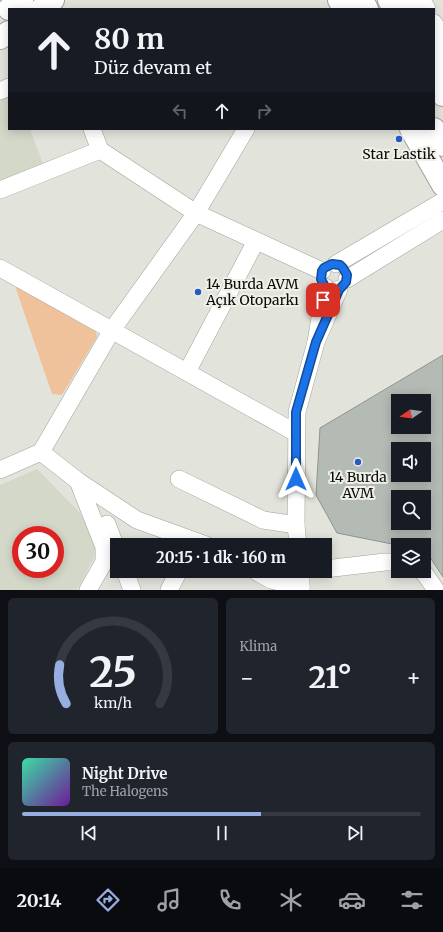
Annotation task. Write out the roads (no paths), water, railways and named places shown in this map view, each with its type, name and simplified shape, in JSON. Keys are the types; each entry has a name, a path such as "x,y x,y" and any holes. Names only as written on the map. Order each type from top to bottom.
{"highway":[{"path":"10,8 22,0"},
{"path":"42,8 53,0"},
{"path":"0,16 8,10"},
{"path":"435,48 443,62"},
{"path":"435,81 443,95"},
{"path":"412,130 443,185"},
{"path":"435,130 443,145"}],"street":[{"path":"435,25 443,39"},
{"path":"92,130 100,150 196,213 334,278"},
{"path":"0,470 41,452 112,330 196,213 245,130"},
{"path":"0,190 100,150"},
{"path":"297,538 296,412 334,278 443,201"},
{"path":"334,278 435,231 443,220"},
{"path":"187,372 256,241"},
{"path":"0,267 296,433"},
{"path":"41,452 78,481 137,520 183,538"},
{"path":"179,479 263,520 296,525"},
{"path":"78,481 104,547 104,562 88,590"},
{"path":"95,492 112,538"},
{"path":"332,568 391,562"},
{"path":"128,578 132,590"},
{"path":"168,590 175,578"},
{"path":"267,578 271,580 302,578"},
{"path":"428,578 436,590"}],"place":[{"name":"Star Lastik","path":"399,139"},
{"name":"14 Burda AVM Açık Otoparkı","path":"198,292"},
{"name":"14 Burda AVM","path":"358,462"}]}
